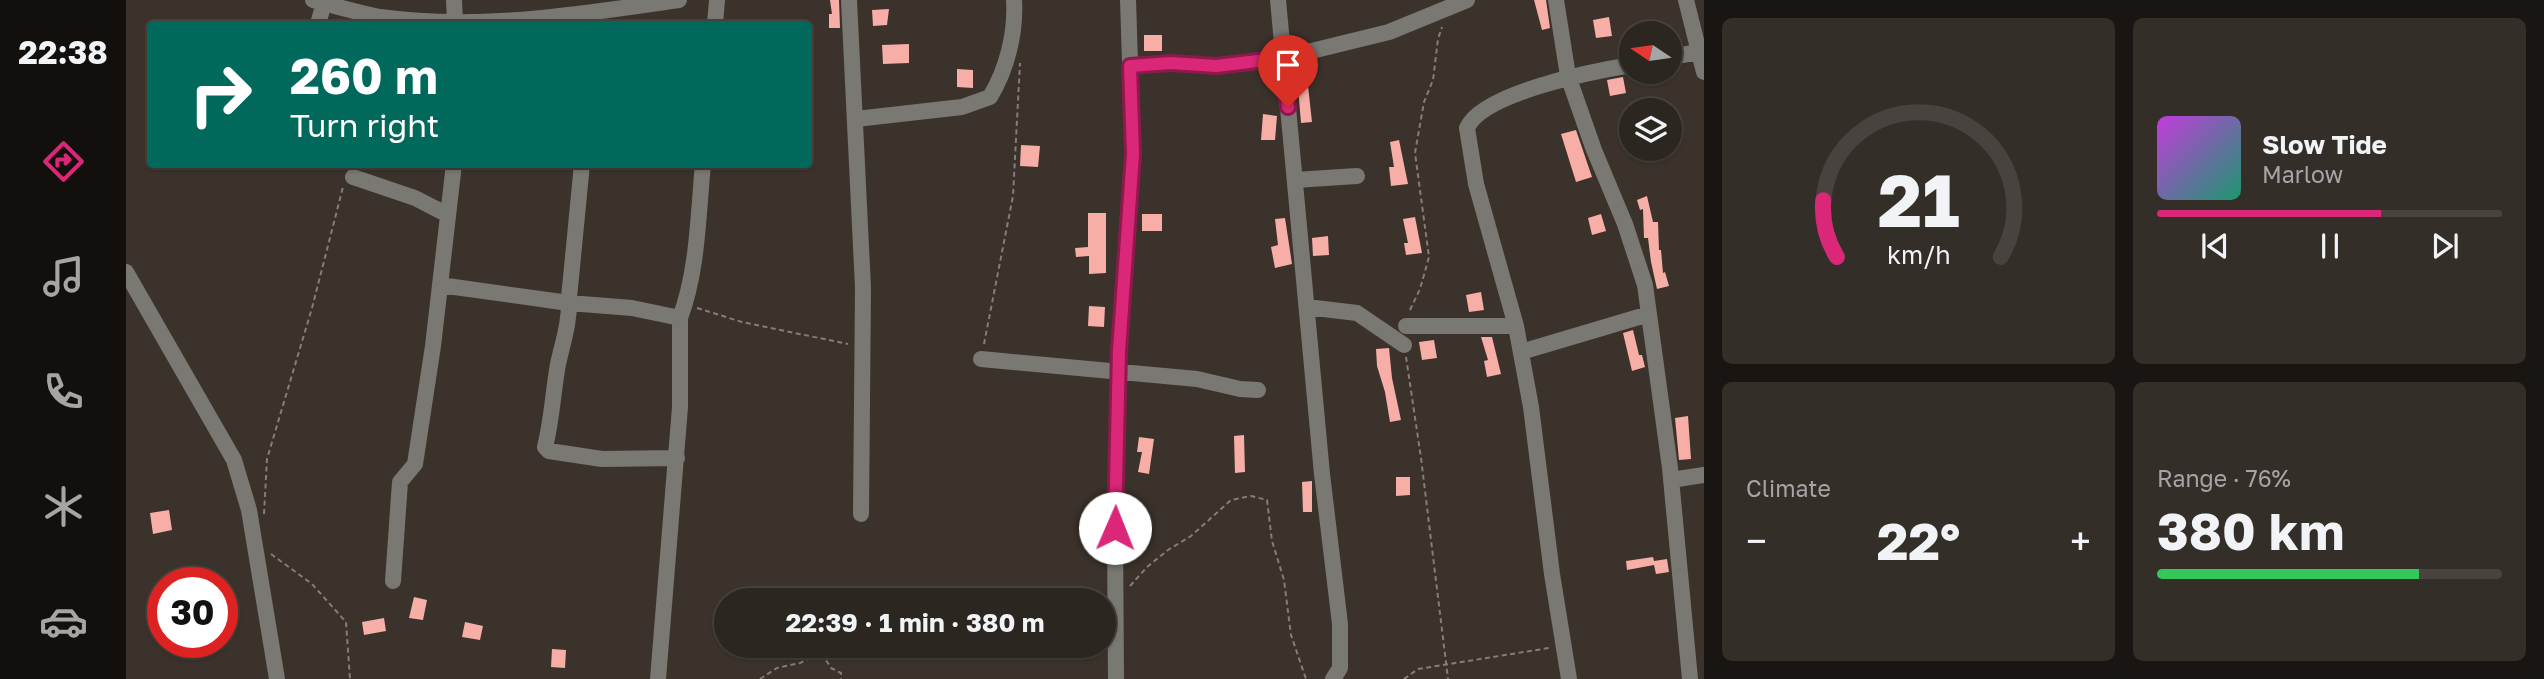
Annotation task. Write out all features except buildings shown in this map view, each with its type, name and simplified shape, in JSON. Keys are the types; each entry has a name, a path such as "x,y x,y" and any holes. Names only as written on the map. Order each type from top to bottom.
{"street":[{"path":"454,0 455,21"},
{"path":"491,21 587,13 679,0"},
{"path":"715,21 717,0"},
{"path":"849,0 863,288 861,514"},
{"path":"856,119 962,107 990,97 1007,61 1015,19 1014,0"},
{"path":"1115,588 1119,370 1133,154 1128,0"},
{"path":"1278,0 1322,474 1340,624 1340,668 1333,679"},
{"path":"1130,66 1171,63 1216,66 1283,58 1389,32 1467,0"},
{"path":"1556,0 1568,76 1594,150 1625,224 1645,285 1671,480 1690,679"},
{"path":"1686,0 1704,72"},
{"path":"318,21 316,1 380,17 423,21"},
{"path":"1682,56 1699,52"},
{"path":"1569,679 1521,352 1476,184 1467,128 1482,109 1568,76 1619,67"},
{"path":"393,581 400,482 415,464 454,168"},
{"path":"582,168 569,317 558,366 551,428 545,447 546,450 602,459 677,458"},
{"path":"659,679 677,458 682,311 696,243 703,168"},
{"path":"1295,180 1357,176"},
{"path":"353,177 415,198 448,215"},
{"path":"126,272 234,460 248,510 277,679"},
{"path":"440,285 569,303 682,311"},
{"path":"1307,307 1357,313 1404,345"},
{"path":"1521,352 1649,314"},
{"path":"1406,326 1516,326"},
{"path":"981,359 1119,370 1197,379 1240,389 1258,390"},
{"path":"1671,480 1704,475"},
{"path":"1116,658 1116,679"}],"path":[{"path":"981,359 1013,196 1021,65 1011,41"},
{"path":"264,517 267,459 312,309 343,187 346,180 353,177"},
{"path":"682,311 862,347"},
{"path":"1116,601 1147,567 1191,536 1231,500 1251,496 1267,500 1272,541 1284,580 1291,635 1306,679"},
{"path":"256,553 271,554 291,567 312,584 346,622 350,679"},
{"path":"1404,679 1418,669 1564,646"},
{"path":"760,679 777,668 810,658"},
{"path":"825,658 831,668 841,673 842,679"}],"route":[{"path":"1115,528 1119,351 1133,154 1130,66 1171,63 1216,66 1283,58 1288,107"}]}
